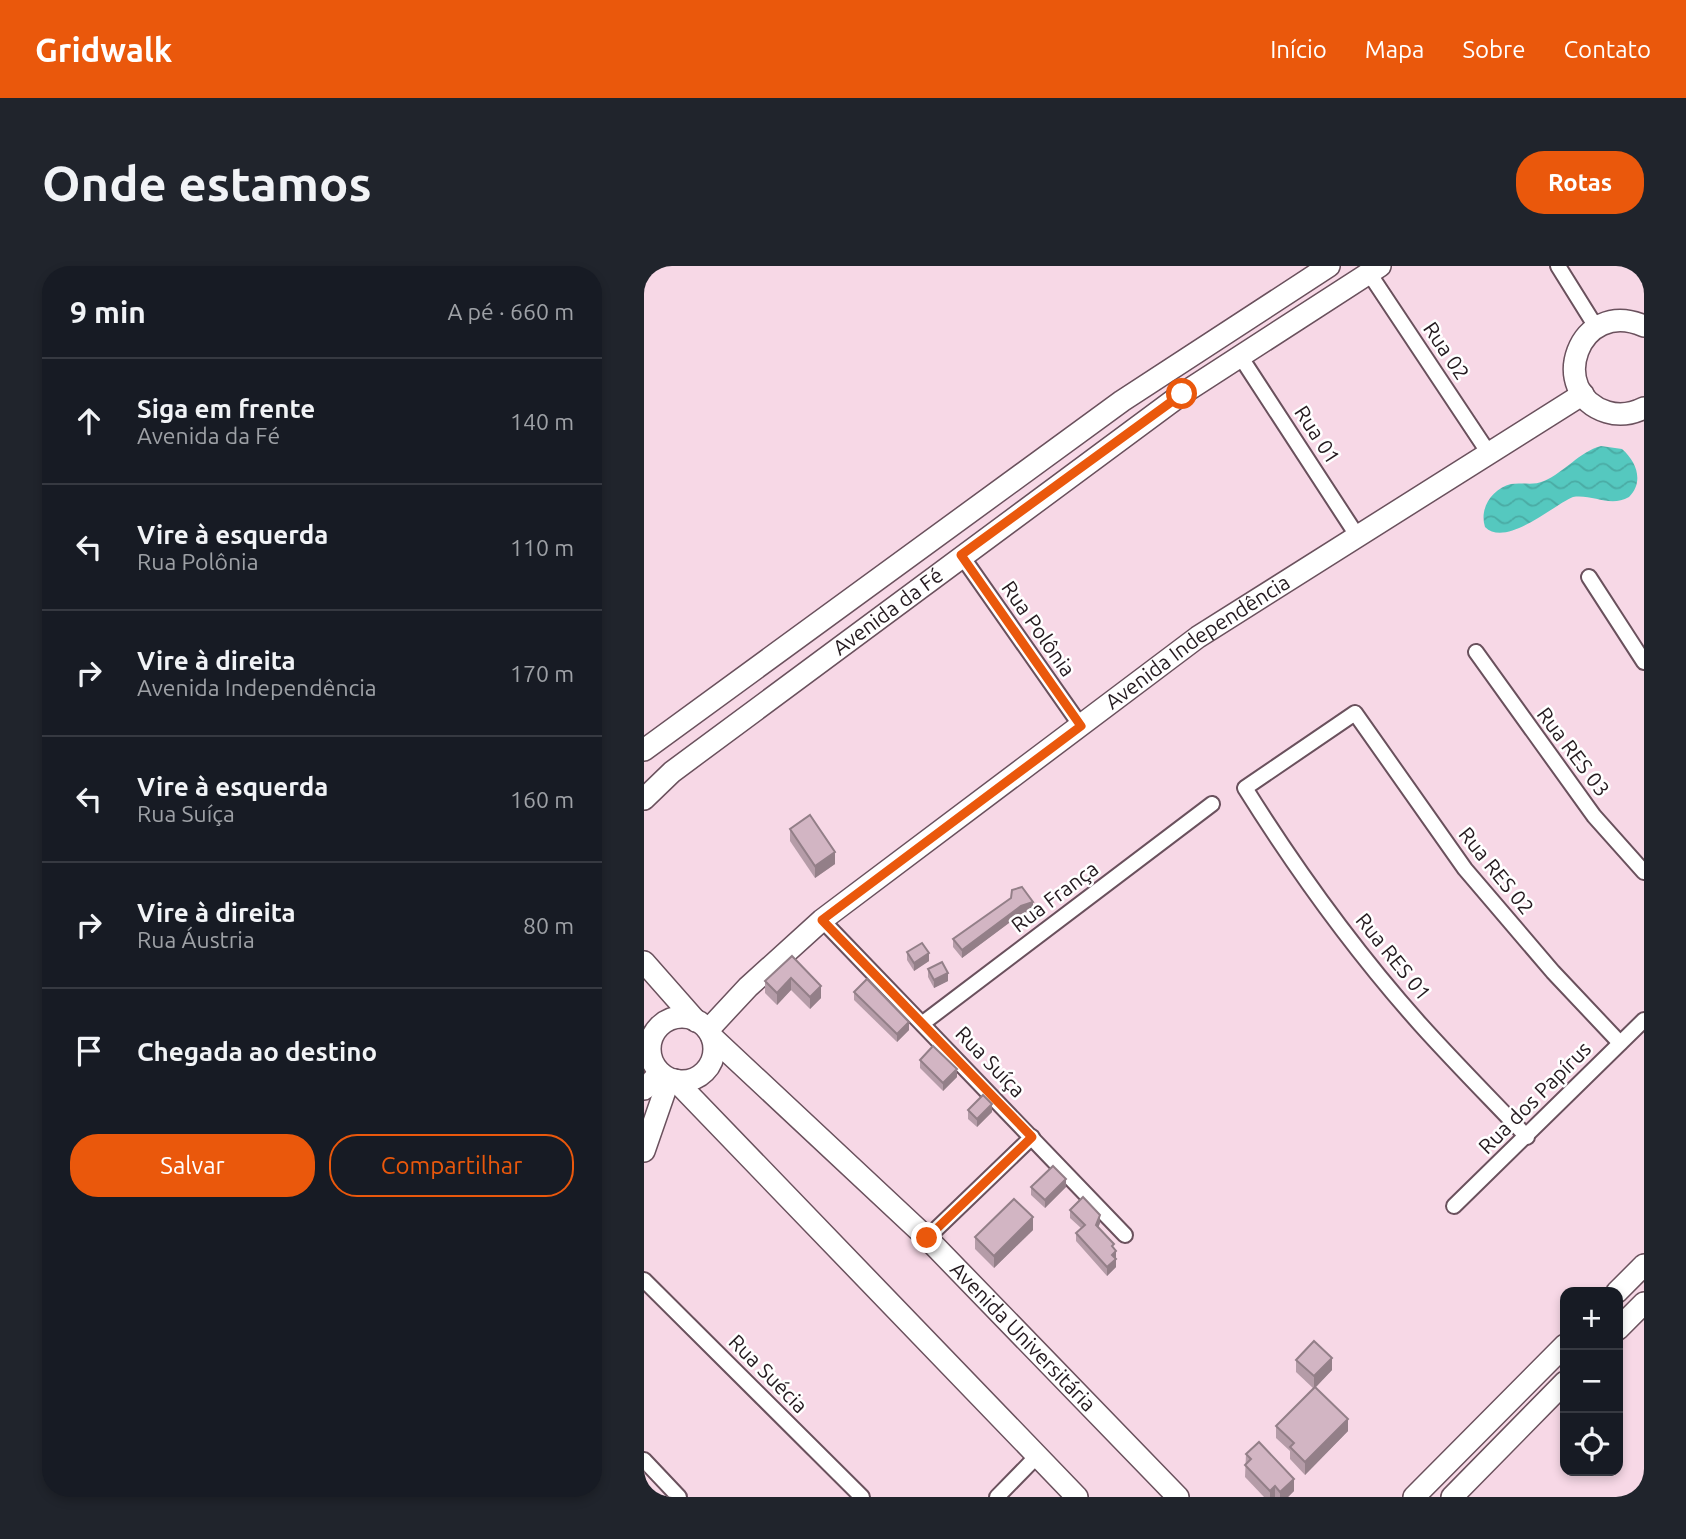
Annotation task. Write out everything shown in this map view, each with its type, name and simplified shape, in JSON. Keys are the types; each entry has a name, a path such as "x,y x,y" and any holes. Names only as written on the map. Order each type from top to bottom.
{"main road":[{"name":"Avenida da Fé","path":"644,750 1122,401 1329,266"},
{"name":"Avenida da Fé","path":"644,799 672,772 961,555 1182,394 1375,270"},
{"path":"1644,326 1621,320 1597,327 1583,340 1575,357 1575,376 1583,394 1596,407 1613,414 1631,414 1644,408"},
{"name":"Avenida Independência","path":"705,1029 822,920 1198,637 1583,394"},
{"name":"Avenida Universitária","path":"644,962 705,1029 927,1238 1178,1497"},
{"path":"661,1070 691,1080 709,1067 713,1058 705,1029 673,1019 657,1030 650,1049 661,1070 1077,1497"},
{"path":"644,1089 661,1070"},
{"path":"644,1151 661,1070"},
{"path":"1622,1287 1644,1265"},
{"path":"1623,1324 1644,1303"},
{"path":"1415,1497 1560,1350"},
{"path":"1452,1497 1560,1387"}],"street":[{"path":"1558,266 1597,327"},
{"name":"Rua 02","path":"1375,270 1488,452"},
{"name":"Rua 01","path":"1240,356 1358,537"},
{"name":"Rua Polônia","path":"961,555 1081,726"},
{"path":"1589,577 1644,662"},
{"name":"Rua RES 03","path":"1476,652 1594,816 1644,872"},
{"name":"Rua RES 02","path":"1245,788 1355,713 1465,869 1553,972 1620,1043"},
{"name":"Rua RES 01","path":"1245,788 1299,871 1361,953 1420,1024 1527,1137"},
{"name":"Rua França","path":"923,1023 1212,804"},
{"name":"Rua Suíça","path":"822,920 1125,1235"},
{"name":"Rua dos Papírus","path":"1454,1206 1644,1020"},
{"path":"927,1238 1032,1137"},
{"name":"Rua Suécia","path":"644,1280 862,1497"},
{"path":"997,1497 1037,1457"},
{"path":"644,1460 679,1497"}],"water":[{"path":"1601,446 1622,449 1632,460 1637,479 1634,491 1629,497 1608,501 1573,497 1517,529 1494,532 1485,527 1486,506 1498,490 1511,484 1544,481"}],"building":[{"path":"810,815 835,852 815,866 790,829"},
{"path":"1022,887 1033,902 1021,906 962,950 953,939 1011,898 1012,890"},
{"path":"922,943 929,953 914,963 907,952"},
{"path":"792,956 821,986 810,997 791,978 777,993 765,981"},
{"path":"942,962 948,973 934,980 928,969"},
{"path":"867,979 909,1022 897,1034 854,992"},
{"path":"933,1046 957,1069 943,1083 920,1060"},
{"path":"983,1095 992,1104 977,1119 968,1110"},
{"path":"1053,1166 1066,1179 1045,1200 1031,1187"},
{"path":"1083,1197 1100,1215 1096,1225 1114,1244 1112,1246 1116,1251 1112,1255 1116,1259 1107,1267 1076,1233 1085,1225 1070,1210"},
{"path":"1014,1199 1033,1217 994,1256 975,1237"},
{"path":"1314,1341 1332,1358 1314,1376 1296,1360"},
{"path":"1315,1387 1348,1419 1305,1462 1290,1447 1294,1443 1276,1426"},
{"path":"1259,1442 1294,1479 1280,1492 1275,1486 1270,1491 1245,1465 1251,1459 1246,1454"}],"route":[{"path":"927,1238 1032,1137 822,920 1081,726 961,555 1182,394"}]}
